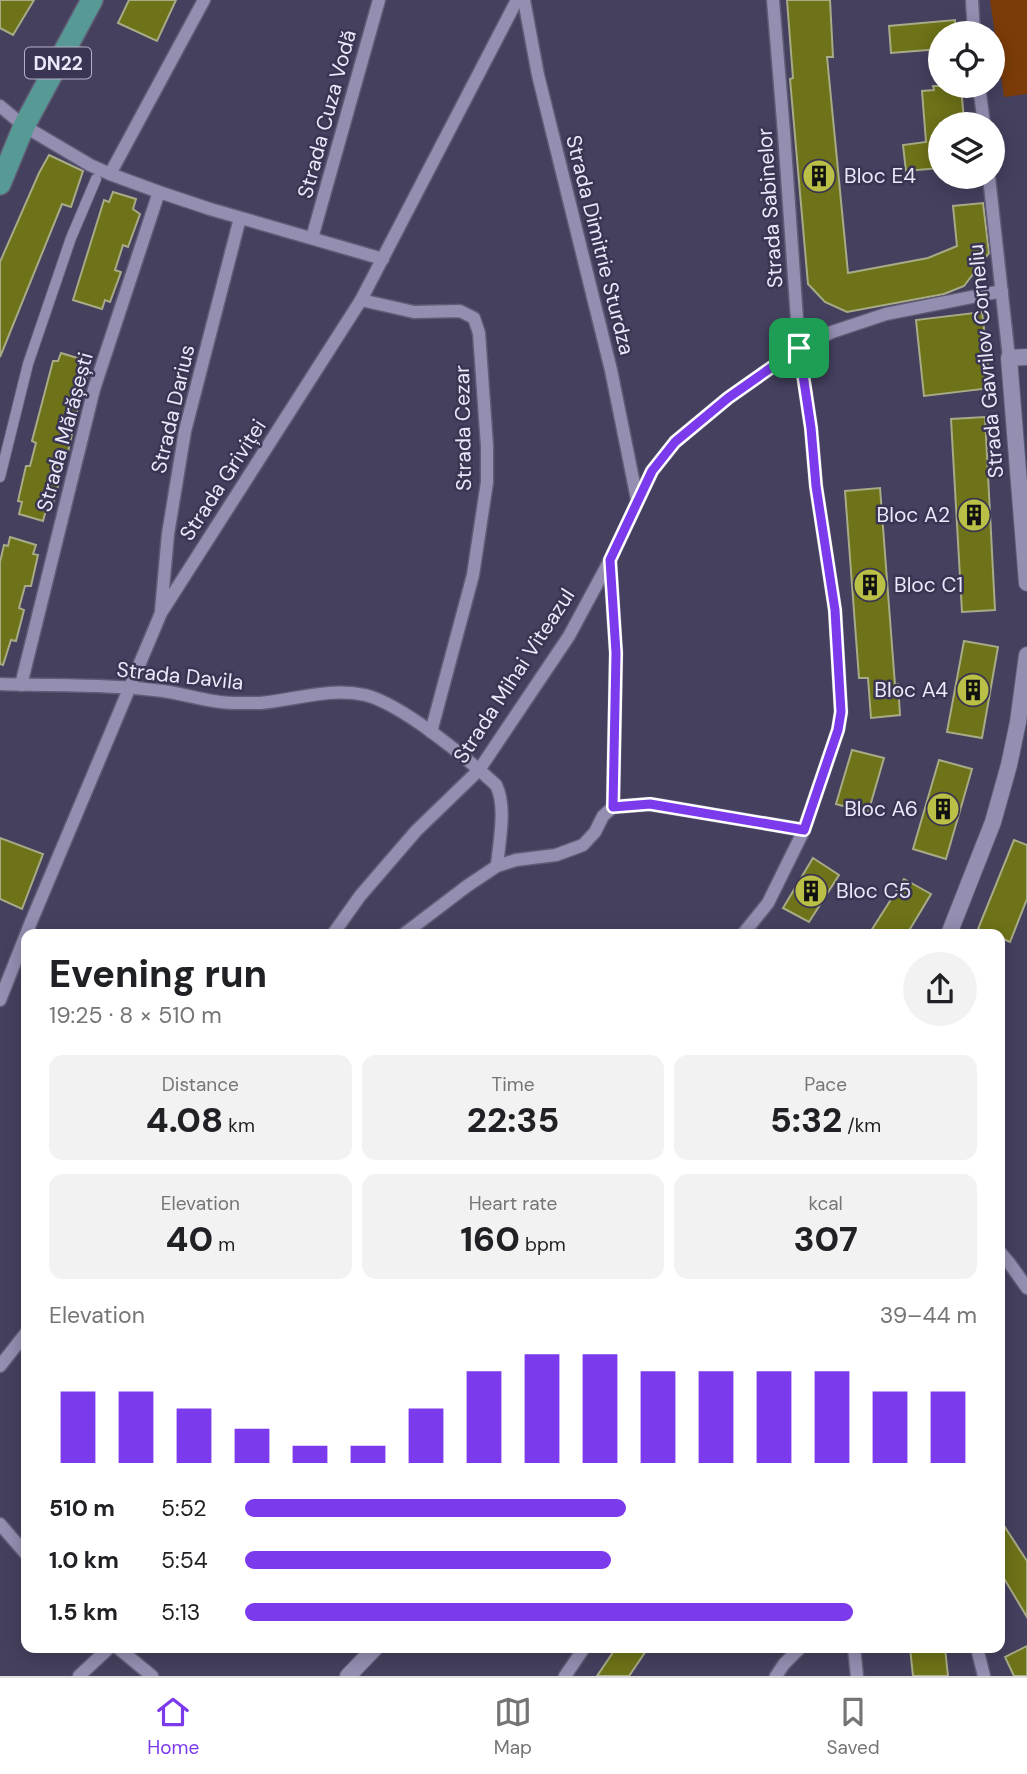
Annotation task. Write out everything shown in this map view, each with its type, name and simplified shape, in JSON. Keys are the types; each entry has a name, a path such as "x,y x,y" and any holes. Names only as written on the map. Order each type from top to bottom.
{"main road":[{"path":"0,149 12,116 76,0"},
{"name":"DN22","path":"0,184 12,116 92,0"}],"street":[{"path":"110,174 204,0"},
{"name":"Strada Cuza Vodă","path":"312,238 379,0"},
{"name":"Strada Griviței","path":"28,929 161,613 361,300 517,0"},
{"name":"Strada Dimitrie Sturdza","path":"524,0 538,75 611,370 637,499"},
{"name":"Strada Sabinelor","path":"747,929 768,903 804,830 838,730 841,712 835,610 799,348 773,0"},
{"path":"972,0 973,21"},
{"path":"12,116 90,165 110,174 240,218 383,259"},
{"path":"0,477 28,364 71,239 96,179"},
{"name":"Strada Gavrilov Corneliu","path":"990,189 1009,358 1027,583"},
{"name":"Strada Mărășești","path":"21,685 94,389 159,192"},
{"name":"Strada Darius","path":"161,613 167,534 185,431 240,218"},
{"name":"Strada Mihai Viteazul","path":"337,929 360,896 416,831 479,771 569,636 610,560 652,471 675,442 728,398 799,348 832,332 886,314 1002,291"},
{"name":"Strada Cezar","path":"361,300 414,312 460,311 474,318 480,333 487,482 473,575 431,732"},
{"path":"1009,358 1027,357"},
{"path":"610,560 616,653 613,807"},
{"path":"951,929 993,822 1009,765 1027,655"},
{"name":"Strada Davila","path":"0,684 158,690 229,703 260,703 320,693 348,692 384,701 431,732 496,786 501,795 502,809 497,866"},
{"path":"411,929 497,866 516,860 556,855 583,845 595,832 603,816 613,807 650,804 804,830"},
{"name":"Strada Griviței","path":"0,1000 21,947"},
{"path":"1005,1258 1027,1288"},
{"path":"0,1366 21,1339"},
{"path":"0,1524 21,1548"},
{"path":"79,1676 104,1653"},
{"path":"124,1653 152,1676"},
{"path":"348,1676 370,1653"},
{"path":"565,1676 581,1653"},
{"path":"776,1676 795,1653"},
{"path":"855,1653 857,1676"},
{"path":"979,1653 984,1676"}],"shaded area":[{"path":"990,0 1027,0 1027,94 1005,97 1005,21 993,21"}],"building":[{"path":"0,0 34,0 13,35 0,28"},
{"path":"129,0 176,0 157,41 118,23"},
{"path":"787,0 830,0 833,57 827,57 848,273 928,258 957,246 953,206 983,203 989,253 964,286 944,294 847,312 825,302 808,284 790,79 793,78"},
{"path":"928,22 928,50 891,53 889,26"},
{"path":"928,90 928,98 962,98 963,112 928,112 928,169 906,171 903,145 926,142 922,91"},
{"path":"49,155 83,171 71,207 62,204 0,357 0,262"},
{"path":"113,192 136,199 133,209 140,214 128,247 123,245 115,270 121,272 110,302 105,300 102,309 73,300 104,200 109,202"},
{"path":"982,312 991,388 924,396 916,320"},
{"path":"61,353 87,361 84,369 89,371 68,452 62,452 56,473 61,475 52,507 47,506 43,521 19,514 22,502 18,501 26,466 30,466 36,443 32,441 53,361 58,361"},
{"name":"Bloc A2","path":"985,417 995,610 962,612 951,419"},
{"name":"Bloc C1","path":"880,488 895,685 898,684 900,715 871,718 868,678 859,678 845,491"},
{"path":"10,537 36,545 33,554 38,555 31,586 25,586 19,608 24,610 16,641 11,640 3,665 0,664 0,562 4,545 8,546"},
{"name":"Bloc A4","path":"964,641 998,647 982,738 947,732"},
{"path":"852,750 884,758 868,813 836,804"},
{"name":"Bloc A6","path":"939,760 972,769 946,859 913,849"},
{"path":"0,838 43,854 22,909 0,899"},
{"path":"1014,840 1027,845 1027,899 1010,942 1005,940 1005,929 978,929"},
{"name":"Bloc C5","path":"813,858 839,875 809,922 783,908"},
{"path":"904,879 931,894 910,929 872,929"},
{"path":"1005,1527 1027,1561 1027,1617 1005,1580"},
{"path":"1027,1646 1027,1676 1014,1676 1005,1657"},
{"path":"613,1653 645,1653 629,1676 597,1676"},
{"path":"911,1653 946,1653 948,1676 913,1676"}],"place":[{"name":"Bloc E4","path":"819,176"},
{"name":"Bloc A2","path":"974,515"},
{"name":"Bloc C1","path":"870,585"},
{"name":"Bloc A4","path":"973,690"},
{"name":"Bloc A6","path":"943,809"},
{"name":"Bloc C5","path":"811,891"}],"route":[{"path":"799,348 835,610 841,712 838,730 804,830 650,804 613,807 616,653 610,560 652,471 675,442 728,398 799,348"}]}
